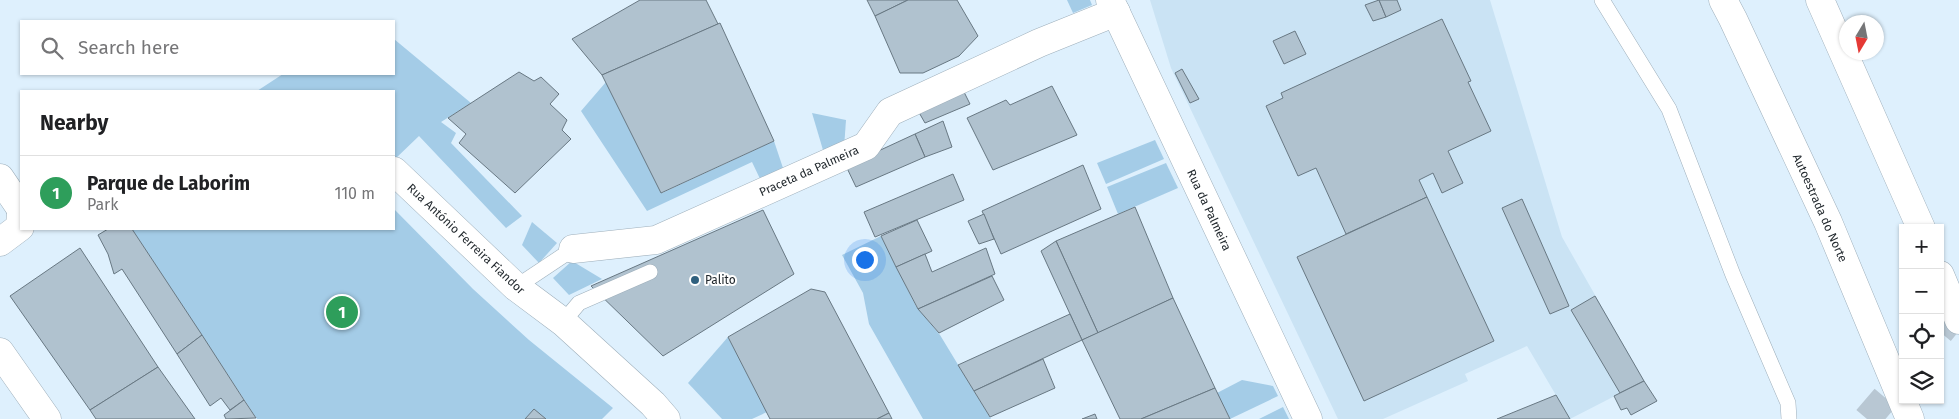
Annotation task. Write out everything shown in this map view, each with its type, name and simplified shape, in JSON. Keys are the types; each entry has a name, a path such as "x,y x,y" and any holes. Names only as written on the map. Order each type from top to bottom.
{"main road":[{"name":"Autoestrada do Norte","path":"1723,0 1828,222 1910,419"},
{"path":"1820,0 1918,224"},
{"name":"Praceta da Palmeira","path":"573,249 656,240 866,146 890,112 1039,43 1113,6"},
{"name":"Rua da Palmeira","path":"1113,6 1308,419"},
{"name":"Rua António Ferreira Fiandor","path":"395,172 516,287 563,322 653,404 666,419"},
{"path":"0,178 20,208"},
{"path":"0,242 20,227"},
{"path":"1944,284 1959,320"},
{"path":"2,359 47,419"}],"lane":[{"path":"1602,0 1669,109 1733,275 1788,403 1789,419"},
{"name":"Praceta da Palmeira","path":"516,287 573,249"},
{"path":"563,322 579,303 650,272"}],"shaded area":[{"path":"1067,0 1090,0 1092,5 1073,13"},
{"path":"1150,0 1490,0 1562,237 1644,381 1570,419 1527,346 1465,374 1468,381 1383,419 1338,419 1171,68"},
{"path":"395,40 471,103 441,122 456,133 451,143 522,216 506,228 419,136 395,159 395,90 259,90 281,75 395,75"},
{"path":"606,82 662,193 774,141 785,174 762,183 752,162 647,211 581,111"},
{"path":"812,113 846,120 844,148 823,150"},
{"path":"1155,140 1164,159 1106,184 1097,163"},
{"path":"1166,163 1178,188 1118,214 1107,187"},
{"path":"395,210 473,289 529,340 613,408 602,419 257,419 133,230 395,230"},
{"path":"532,222 557,243 539,263 522,245"},
{"path":"881,236 916,306 940,335 991,419 923,419 869,324 863,293 842,255"},
{"path":"572,261 602,279 569,295 553,278"},
{"path":"728,337 767,412 752,419 722,419 688,383"},
{"path":"1242,380 1273,386 1278,396 1230,419 1217,393"},
{"path":"1283,407 1289,419 1259,419"}],"building":[{"path":"640,0 706,0 718,24 602,75 572,39"},
{"path":"867,0 908,0 875,16"},
{"path":"908,0 957,0 978,36 959,56 923,73 900,73 875,16"},
{"path":"1379,0 1386,17 1373,21 1365,5"},
{"path":"1379,0 1397,0 1401,10 1386,17"},
{"path":"1442,19 1471,81 1468,82 1491,131 1448,151 1463,183 1442,193 1433,173 1419,180 1427,197 1346,234 1316,168 1298,176 1266,106 1283,98 1281,93"},
{"path":"720,23 774,141 661,193 602,75"},
{"path":"1295,31 1306,54 1284,64 1273,41"},
{"path":"1182,69 1199,99 1190,103 1175,73"},
{"path":"519,72 534,81 541,77 559,94 550,104 567,120 562,130 571,139 515,193 459,143 466,134 448,118"},
{"path":"1052,86 1077,135 993,170 967,118 1006,100 1010,105"},
{"path":"962,88 970,104 925,123 917,109"},
{"path":"943,121 952,147 925,157 915,134"},
{"path":"915,134 925,157 856,187 846,166"},
{"path":"1083,165 1101,209 1001,254 982,211"},
{"path":"953,174 964,200 875,237 864,212"},
{"path":"1427,197 1494,341 1364,401 1297,257"},
{"path":"1522,199 1569,306 1550,314 1502,208"},
{"path":"1135,207 1173,298 1098,333 1056,241"},
{"name":"Palito","path":"763,210 794,274 663,356 591,286"},
{"path":"984,214 994,239 979,244 968,221"},
{"path":"917,220 932,251 896,267 881,236"},
{"path":"106,230 133,230 202,335 177,354 122,269 114,274 108,254 98,235"},
{"path":"1056,241 1098,333 1082,340 1041,251"},
{"path":"80,248 158,367 90,410 10,296"},
{"path":"986,248 995,274 918,309 896,267 925,254 932,272"},
{"path":"992,276 1004,300 939,333 918,309"},
{"path":"811,289 825,292 889,413 877,419 770,419 728,337"},
{"path":"1595,296 1644,381 1620,393 1571,310"},
{"path":"1173,298 1215,388 1141,419 1120,419 1082,340"},
{"path":"1070,314 1082,340 974,391 958,365"},
{"path":"202,335 244,400 230,410 221,398 210,406 177,354"},
{"path":"1043,359 1055,388 990,417 974,391"},
{"path":"158,367 195,419 96,419 90,410"},
{"path":"1644,381 1657,401 1631,415 1627,408 1621,410 1614,396"},
{"path":"1215,388 1230,419 1141,419"},
{"path":"1556,395 1570,419 1497,419"},
{"path":"244,400 256,418 226,419 224,415"},
{"path":"534,409 546,419 525,419"},
{"path":"889,413 892,419 877,419"},
{"path":"1095,414 1097,419 1082,419"}],"tunnel":[{"path":"1944,327 1959,309"},
{"path":"1867,419 1899,382"}],"place":[{"name":"Palito","path":"695,280"},
{"name":"Parque de Laborim","path":"342,312"}]}
